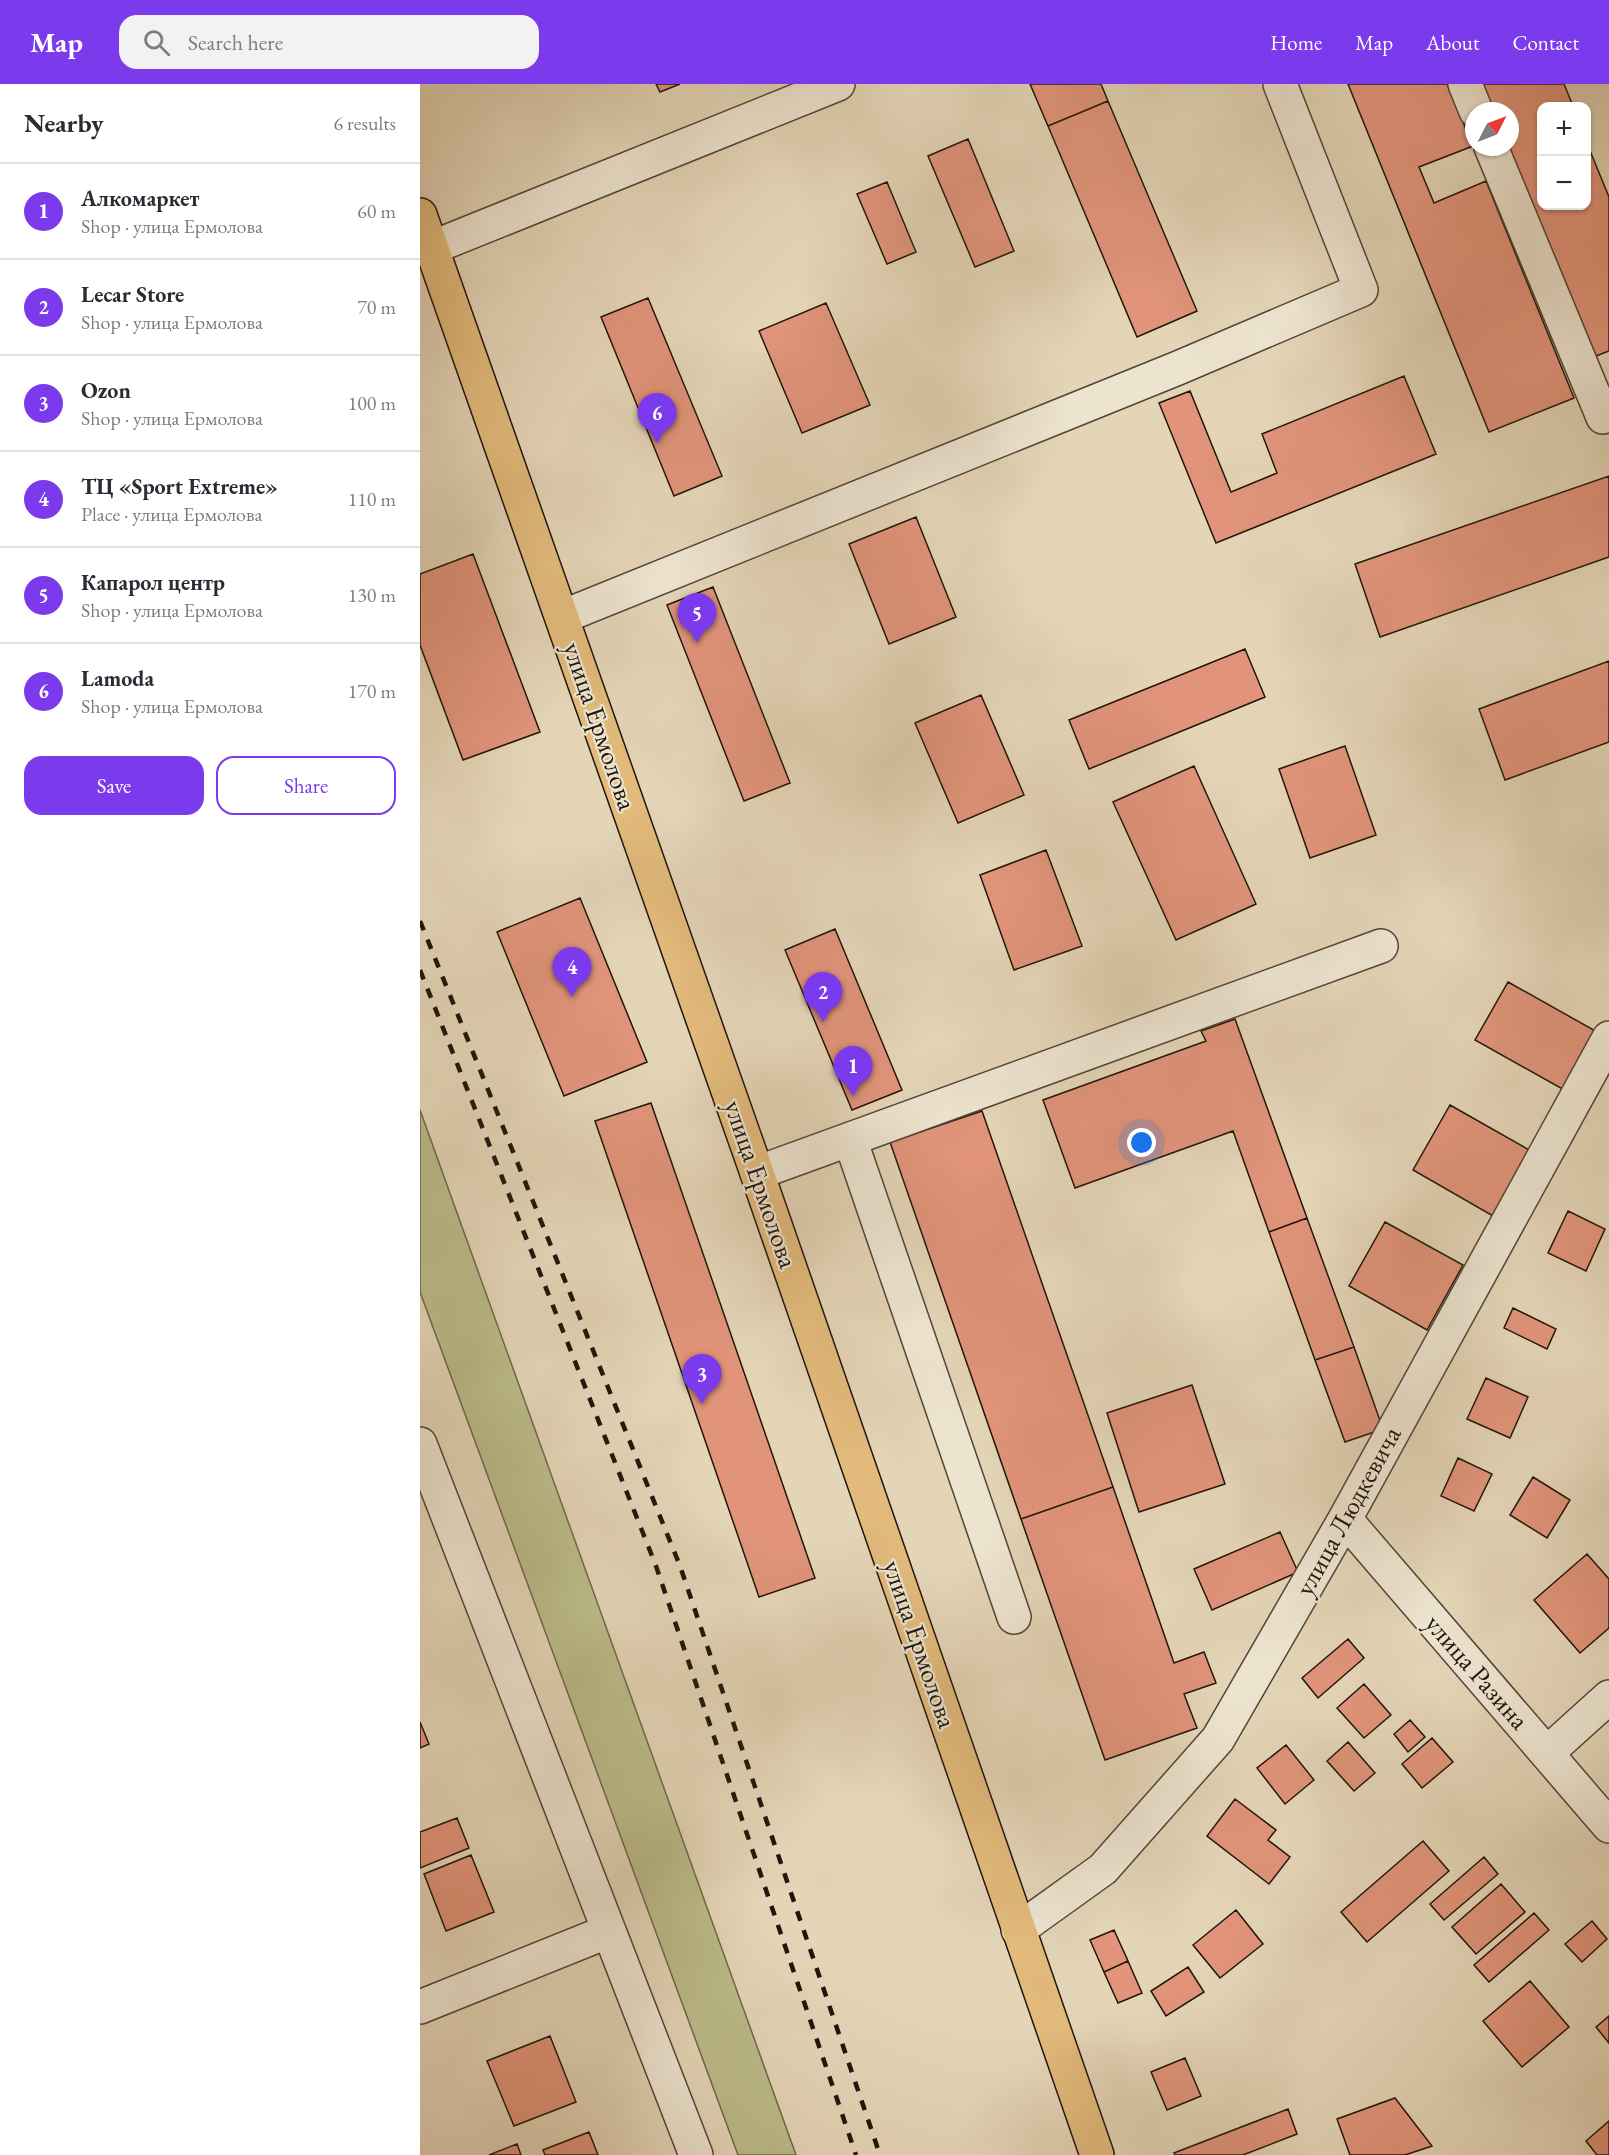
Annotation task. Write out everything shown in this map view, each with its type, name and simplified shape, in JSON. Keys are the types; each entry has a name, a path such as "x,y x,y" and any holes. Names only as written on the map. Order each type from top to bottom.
{"main road":[{"name":"улица Ермолова","path":"420,215 757,1173 1097,2155"}],"street":[{"path":"432,248 838,84"},
{"path":"562,617 1178,368 1361,290 1280,84"},
{"path":"1465,84 1472,102"},
{"path":"1495,156 1604,417 1609,414"},
{"path":"757,1173 1381,946"},
{"name":"улица Людкевича","path":"1018,1930 1103,1869 1218,1739 1345,1520 1609,1038"},
{"path":"850,1139 1014,1617"},
{"path":"420,1444 696,2155"},
{"name":"улица Разина","path":"1345,1520 1609,1826"},
{"path":"1547,1753 1609,1698"},
{"path":"420,2007 609,1931"}],"green space":[{"path":"420,1110 796,2155 738,2155 420,1292"}],"building":[{"path":"656,84 680,84 660,92"},
{"path":"1030,84 1101,84 1108,101 1048,126"},
{"path":"1348,84 1447,84 1465,127 1465,149 1419,167 1434,203 1486,181 1574,398 1489,432"},
{"path":"1481,84 1564,84 1571,102 1537,102 1537,210 1591,210 1591,153 1609,197 1609,351 1591,358 1510,156 1519,156 1519,102 1488,102"},
{"path":"1108,101 1197,311 1137,337 1048,126"},
{"path":"968,139 1014,251 975,267 928,156"},
{"path":"887,182 916,252 887,264 857,194"},
{"path":"648,298 722,476 674,496 601,317"},
{"path":"826,303 870,405 802,433 759,331"},
{"path":"1404,376 1436,454 1216,543 1159,403 1190,391 1231,492 1277,473 1262,434"},
{"path":"1609,476 1609,557 1380,637 1355,564"},
{"path":"916,517 956,617 889,644 849,544"},
{"path":"473,554 540,732 463,760 420,645 420,574"},
{"path":"713,587 790,783 744,801 667,605"},
{"path":"1245,649 1265,697 1089,769 1069,720"},
{"path":"1609,661 1609,742 1505,780 1479,709"},
{"path":"981,695 1024,795 958,823 915,723"},
{"path":"1345,746 1376,835 1310,858 1279,769"},
{"path":"1194,766 1256,904 1176,940 1113,802"},
{"path":"1046,850 1082,946 1014,970 980,875"},
{"path":"580,898 647,1062 564,1096 497,932"},
{"path":"835,929 902,1090 852,1110 785,950"},
{"path":"1508,982 1599,1033 1566,1091 1475,1040"},
{"path":"1235,1019 1307,1218 1269,1232 1233,1131 1075,1188 1043,1100 1206,1041 1201,1031"},
{"path":"651,1103 815,1578 759,1597 595,1121"},
{"path":"1450,1105 1531,1151 1493,1216 1413,1170"},
{"path":"982,1111 1113,1487 1021,1519 890,1142"},
{"path":"1568,1211 1605,1229 1586,1271 1548,1253"},
{"path":"1307,1218 1354,1347 1315,1360 1269,1232"},
{"path":"1385,1222 1463,1265 1427,1330 1349,1286"},
{"path":"1513,1308 1556,1329 1547,1349 1504,1328"},
{"path":"1354,1347 1383,1429 1345,1442 1315,1360"},
{"path":"1486,1378 1528,1397 1510,1438 1467,1419"},
{"path":"1192,1385 1225,1484 1139,1512 1107,1413"},
{"path":"1458,1458 1492,1474 1474,1511 1441,1496"},
{"path":"1533,1477 1570,1500 1547,1538 1510,1515"},
{"path":"1113,1487 1174,1663 1204,1652 1216,1683 1184,1694 1197,1728 1105,1760 1021,1519"},
{"path":"1280,1532 1298,1572 1212,1610 1194,1569"},
{"path":"1587,1554 1609,1579 1609,1628 1580,1653 1534,1600"},
{"path":"1348,1639 1364,1658 1318,1698 1302,1678"},
{"path":"1364,1684 1391,1715 1364,1738 1337,1708"},
{"path":"1410,1720 1425,1737 1408,1752 1394,1734"},
{"path":"420,1722 429,1744 420,1748"},
{"path":"1432,1738 1453,1762 1422,1788 1402,1764"},
{"path":"1348,1742 1375,1773 1354,1791 1327,1761"},
{"path":"1286,1745 1314,1780 1285,1804 1257,1768"},
{"path":"1235,1799 1276,1830 1268,1840 1290,1857 1269,1884 1207,1836"},
{"path":"457,1818 469,1848 420,1868 420,1832"},
{"path":"1423,1841 1449,1871 1367,1942 1341,1912"},
{"path":"471,1855 494,1912 446,1931 424,1874"},
{"path":"1484,1857 1498,1874 1444,1920 1430,1904"},
{"path":"1501,1884 1525,1912 1476,1954 1452,1927"},
{"path":"1236,1910 1263,1944 1220,1978 1193,1945"},
{"path":"1534,1913 1549,1930 1489,1982 1474,1965"},
{"path":"1592,1921 1607,1939 1582,1962 1565,1944"},
{"path":"1114,1930 1128,1961 1104,1972 1090,1940"},
{"path":"1128,1961 1142,1993 1118,2003 1104,1972"},
{"path":"1188,1967 1204,1992 1166,2016 1151,1991"},
{"path":"1530,1981 1569,2027 1522,2067 1483,2021"},
{"path":"1609,2016 1609,2043 1596,2027"},
{"path":"550,2036 576,2102 514,2126 487,2061"},
{"path":"1185,2058 1201,2096 1167,2110 1151,2072"},
{"path":"1395,2098 1432,2146 1405,2155 1350,2155 1337,2119"},
{"path":"1288,2109 1297,2134 1243,2155 1175,2155 1174,2153"},
{"path":"1609,2121 1609,2155 1597,2155 1586,2141"},
{"path":"589,2132 598,2155 545,2155 543,2150"},
{"path":"517,2144 521,2155 489,2155"}],"railway":[{"path":"420,921 680,1566 880,2155"},
{"path":"420,970 656,1566 856,2155"}],"place":[{"name":"Lamoda","path":"657,443"},
{"name":"Капарол центр","path":"697,643"},
{"name":"ТЦ «Sport Extreme»","path":"572,997"},
{"name":"Lecar Store","path":"823,1022"},
{"name":"Алкомаркет","path":"853,1096"},
{"name":"Ozon","path":"702,1404"}]}
